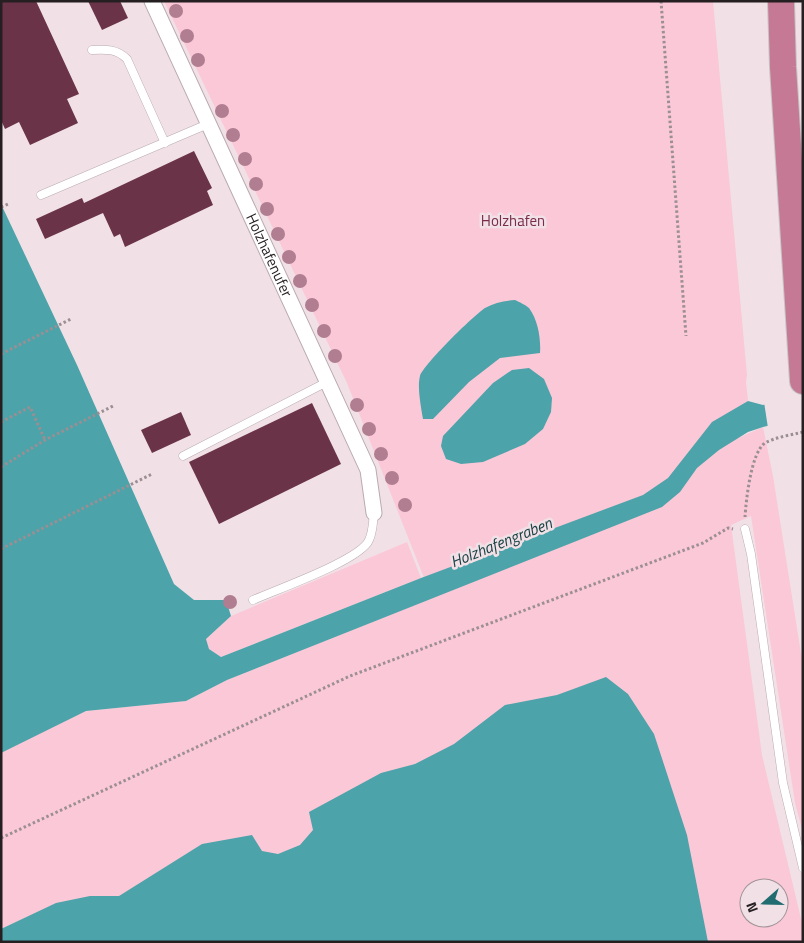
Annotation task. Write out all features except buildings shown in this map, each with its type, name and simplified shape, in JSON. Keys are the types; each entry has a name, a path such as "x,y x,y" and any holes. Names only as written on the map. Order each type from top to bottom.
{"highway":[{"path":"781,1 803,381"}],"street":[{"name":"Holzhafenufer","path":"152,1 368,470 374,513"}],"lane":[{"path":"92,50 104,49 120,52 127,59 165,143"},
{"path":"41,195 208,124"},
{"path":"183,456 327,382"},
{"path":"253,600 322,571 356,554 369,541 374,513"},
{"path":"745,529 751,554 783,783 803,868"}],"path":[{"path":"661,1 686,336"},
{"path":"1,207 8,204"},
{"path":"1,354 71,319"},
{"path":"1,467 45,440 115,405"},
{"path":"1,422 30,407 45,440"},
{"path":"1,838 350,676 703,543 728,528 745,529 746,502 752,471 758,453 764,444 803,432"},
{"path":"1,550 152,474"}],"green space":[{"name":"Holzhafen","path":"164,1 713,1 747,375 748,401 743,404 738,438 763,427 773,476 803,666 803,833 795,803 751,516 731,525 762,755 803,927 803,942 1,942 1,750 86,711 186,701 227,680 432,598 347,383"},
{"path":"407,542 421,578 221,657 209,649 206,639 231,616"}],"water":[{"path":"1,204 77,365 174,584 194,600 226,600 231,616 206,639 209,649 221,657 421,578 643,495 668,478 712,422 748,401 763,405 803,394 803,417 748,432 719,450 697,468 680,492 662,507 227,680 186,701 86,711 1,753"},
{"path":"515,300 529,308 535,318 540,342 540,353 500,358 469,382 433,419 423,419 419,386 423,370 449,340 485,308 499,302"},
{"path":"529,368 544,379 552,398 551,412 543,429 525,444 483,462 461,464 446,459 441,446 443,436 493,383 512,370"},
{"path":"606,677 628,694 654,734 687,835 708,942 1,942 1,929 56,903 90,896 119,896 202,844 252,835 262,851 278,854 300,845 313,830 309,812 381,773 415,764 454,744 505,705 557,695"}],"pier":[{"path":"803,392 803,420 768,428 764,402"}],"water label":[{"name":"Holzhafengraben","path":"501,542"}]}
